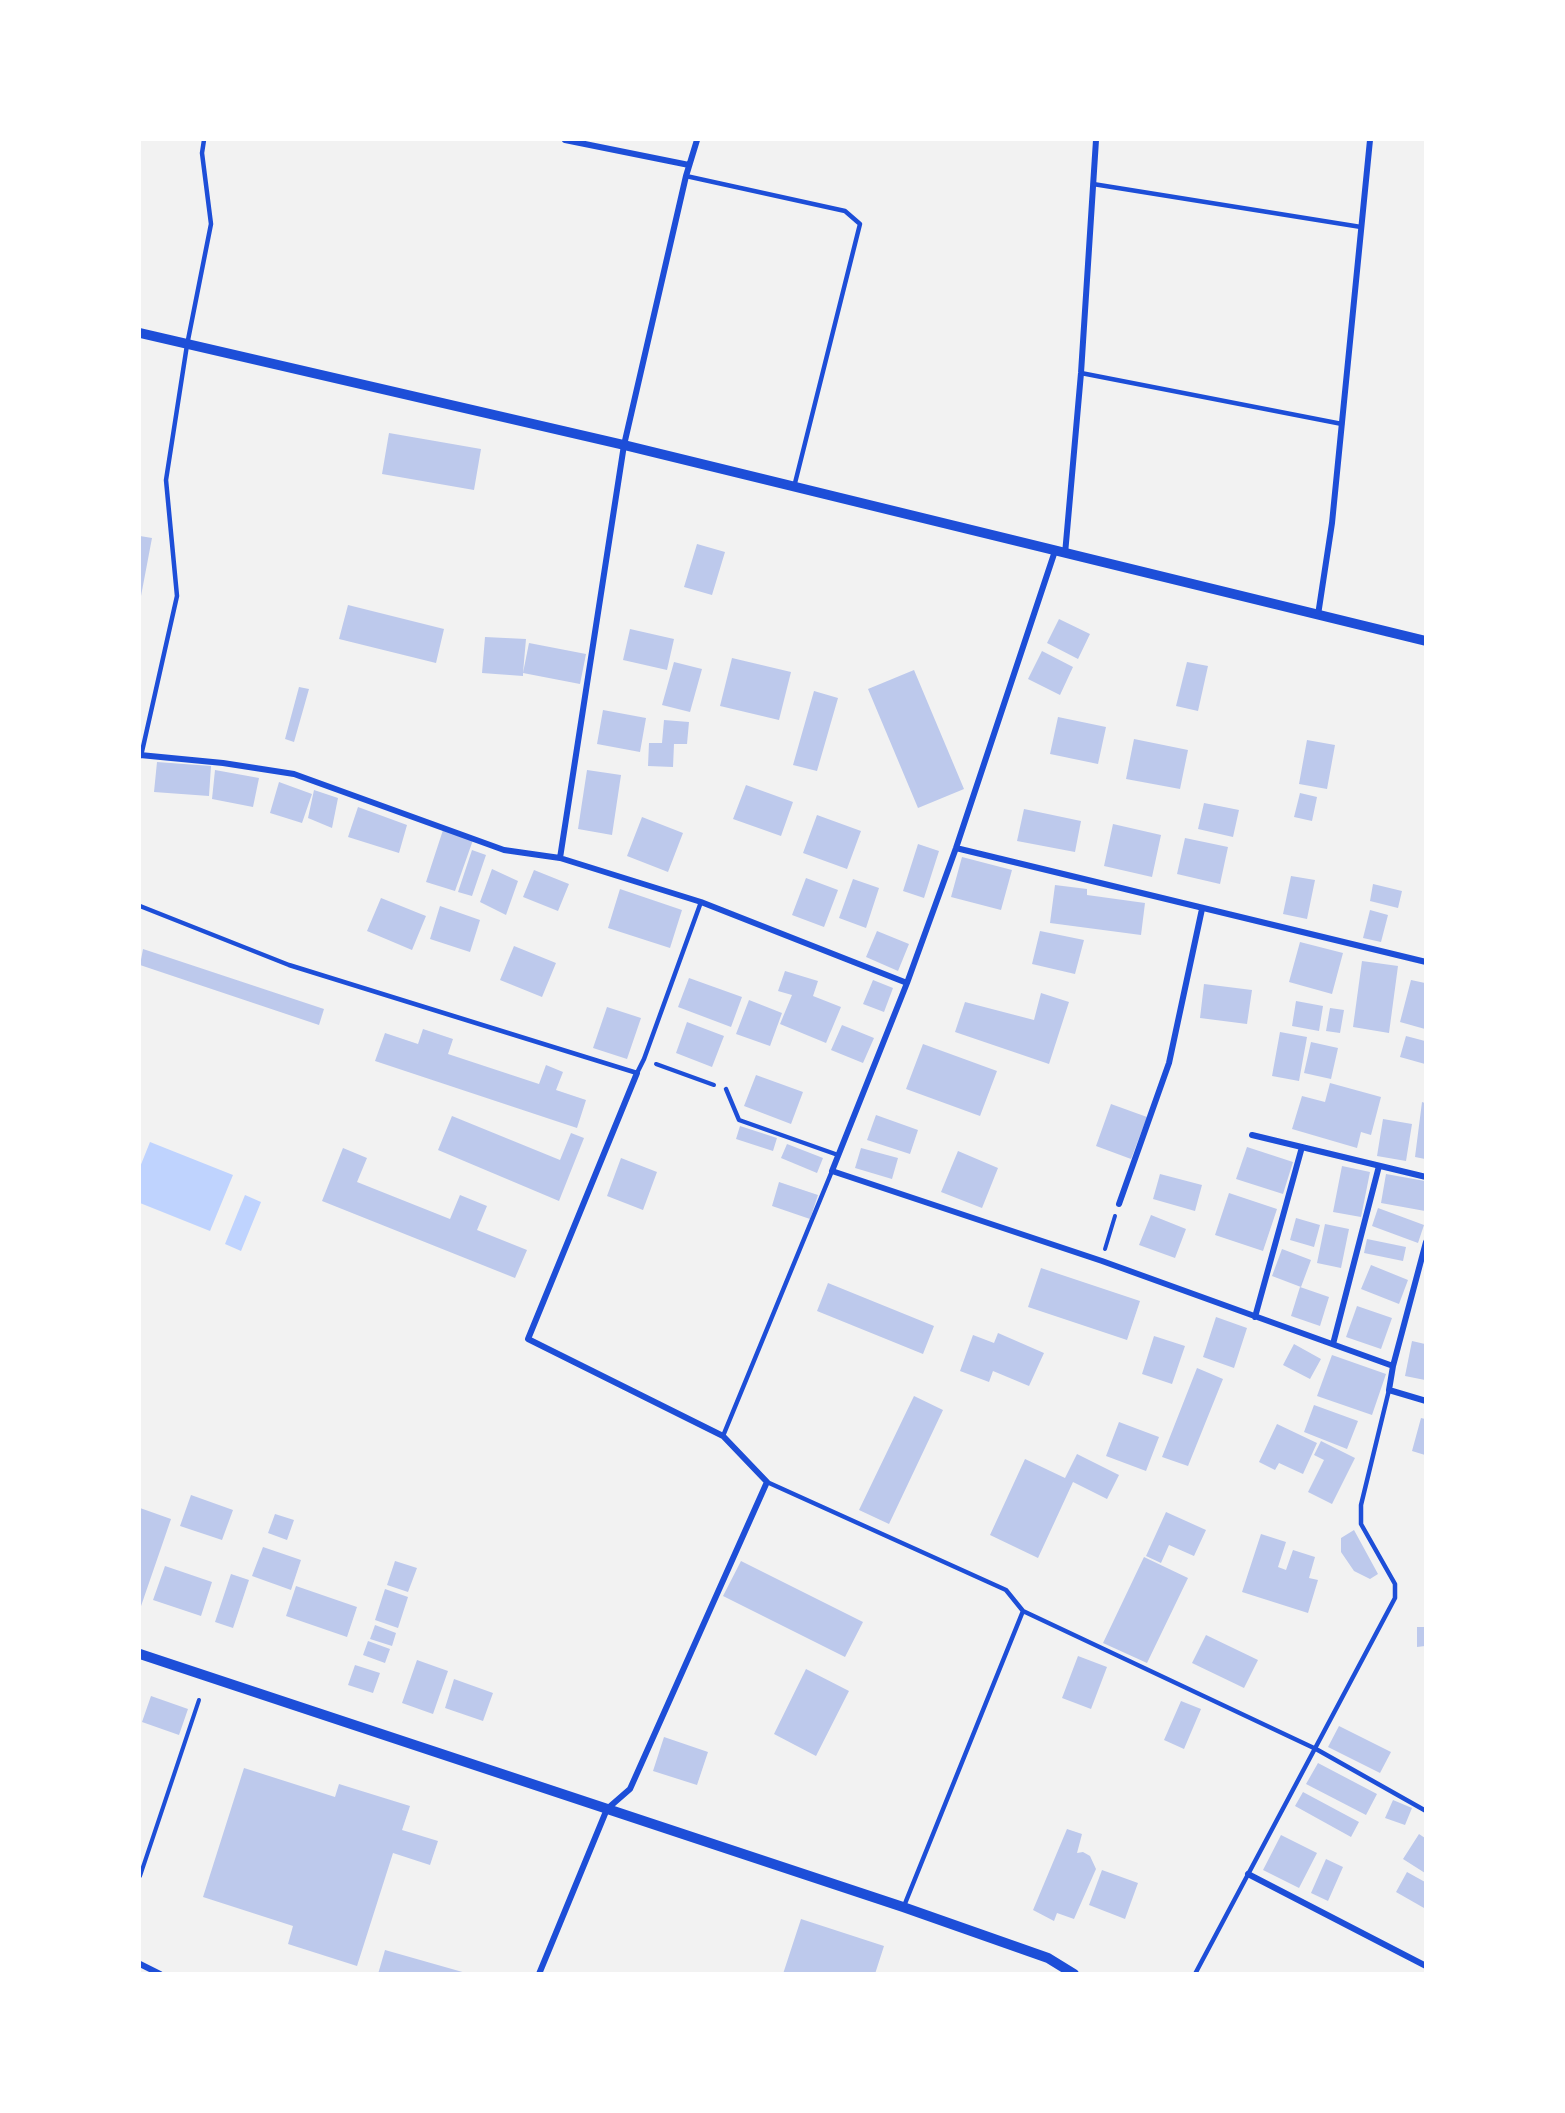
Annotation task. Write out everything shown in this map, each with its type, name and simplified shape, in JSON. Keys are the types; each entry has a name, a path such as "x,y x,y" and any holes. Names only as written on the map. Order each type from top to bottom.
{"street":[{"path":"565,140 689,165"},
{"path":"560,858 624,445 686,176 697,140"},
{"path":"1096,140 1081,373 1060,552 907,983 832,1171 1102,1261 1393,1366"},
{"path":"1318,616 1332,523 1369,140"},
{"path":"140,333 624,445 1425,641"},
{"path":"140,758 223,763 294,774 504,850 560,858 701,902 907,983"},
{"path":"956,848 1425,962"},
{"path":"1119,1204 1169,1063 1202,909"},
{"path":"539,1974 607,1809 630,1789 767,1482 723,1436 528,1339 637,1073"},
{"path":"1252,1135 1425,1177"},
{"path":"1255,1317 1302,1147"},
{"path":"1333,1344 1379,1166"},
{"path":"1425,1242 1389,1390 1425,1401"},
{"path":"140,1654 903,1907 1048,1958 1074,1974"},
{"path":"1248,1874 1425,1966"},
{"path":"140,1964 160,1974"}],"lane":[{"path":"140,758 177,596 166,480 187,345 211,224 202,153 204,140"},
{"path":"686,176 845,211 860,224 794,488"},
{"path":"1093,184 1361,227"},
{"path":"1081,373 1342,424"},
{"path":"140,906 289,965 637,1073 701,902"},
{"path":"726,1089 738,1120 838,1155"},
{"path":"723,1436 832,1171"},
{"path":"1195,1974 1395,1598 1395,1584 1361,1524 1361,1505 1389,1390"},
{"path":"767,1482 1006,1590 1023,1611 1316,1749 1425,1811"},
{"path":"903,1907 1023,1611"}],"path":[{"path":"644,1059 726,1089"},
{"path":"1102,1261 1119,1204"},
{"path":"140,1876 199,1700"}],"water":[{"path":"150,1142 233,1175 210,1231 140,1203 140,1167"},
{"path":"245,1195 261,1202 241,1251 225,1244"}],"building":[{"path":"389,433 481,449 474,490 382,474"},
{"path":"140,536 152,538 141,596 140,595"},
{"path":"697,544 725,552 712,595 684,587"},
{"path":"348,605 444,629 436,663 339,639"},
{"path":"1059,619 1090,634 1078,659 1047,643"},
{"path":"630,629 674,639 667,670 623,660"},
{"path":"485,637 526,639 523,676 482,673"},
{"path":"529,643 586,654 580,684 523,673"},
{"path":"1042,651 1073,667 1060,695 1028,679"},
{"path":"732,658 791,672 779,720 720,706"},
{"path":"674,662 702,669 690,712 662,705"},
{"path":"1187,662 1208,666 1198,711 1176,706"},
{"path":"914,670 964,789 918,808 868,689"},
{"path":"299,687 309,689 294,742 285,739"},
{"path":"814,691 838,698 817,771 793,765"},
{"path":"603,710 646,718 640,752 597,744"},
{"path":"1058,717 1106,727 1098,764 1050,754"},
{"path":"664,720 689,722 687,744 674,744 673,767 648,766 649,743 662,743"},
{"path":"1134,739 1188,750 1180,789 1126,779"},
{"path":"1307,740 1335,745 1327,789 1299,784"},
{"path":"157,762 211,766 209,796 154,792"},
{"path":"215,770 259,778 253,807 212,799"},
{"path":"587,770 621,775 612,835 578,829"},
{"path":"279,782 312,794 302,823 270,813"},
{"path":"746,785 793,802 781,836 733,819"},
{"path":"314,790 338,798 332,828 308,818"},
{"path":"1300,793 1317,797 1312,821 1294,817"},
{"path":"1204,803 1239,810 1233,837 1198,829"},
{"path":"358,807 407,825 399,853 348,837"},
{"path":"1024,809 1081,821 1075,852 1017,841"},
{"path":"817,815 861,831 847,869 803,853"},
{"path":"642,817 683,833 668,872 627,856"},
{"path":"1113,824 1161,835 1152,877 1104,866"},
{"path":"443,830 473,840 455,891 426,882"},
{"path":"1185,838 1228,847 1220,884 1177,874"},
{"path":"918,844 939,851 924,898 903,891"},
{"path":"472,850 486,855 472,896 458,892"},
{"path":"962,857 1012,870 1001,910 951,897"},
{"path":"492,869 518,881 506,915 480,902"},
{"path":"534,870 569,884 558,911 523,897"},
{"path":"1291,876 1315,880 1307,919 1283,914"},
{"path":"806,878 838,890 824,927 792,915"},
{"path":"853,879 879,888 866,928 839,918"},
{"path":"1373,884 1402,891 1398,908 1370,901"},
{"path":"1055,885 1087,889 1087,895 1145,903 1141,935 1050,923"},
{"path":"620,889 682,910 670,948 608,928"},
{"path":"381,898 426,916 412,950 367,931"},
{"path":"440,906 480,920 470,952 430,939"},
{"path":"1370,910 1388,915 1381,942 1363,938"},
{"path":"877,931 909,944 898,971 866,957"},
{"path":"1040,931 1084,940 1075,974 1032,964"},
{"path":"1300,942 1343,953 1332,994 1289,982"},
{"path":"514,946 556,963 542,997 500,980"},
{"path":"143,949 324,1009 319,1025 140,965"},
{"path":"1362,961 1398,966 1389,1033 1353,1027"},
{"path":"785,971 818,981 813,996 841,1007 826,1043 780,1024 792,995 778,991"},
{"path":"689,978 742,997 731,1027 678,1007"},
{"path":"873,980 893,988 884,1012 863,1004"},
{"path":"1411,980 1425,983 1425,1029 1400,1022"},
{"path":"1204,984 1252,990 1247,1024 1200,1018"},
{"path":"1041,993 1069,1002 1049,1064 955,1032 965,1002 1034,1020"},
{"path":"749,1000 782,1013 770,1046 736,1034"},
{"path":"1296,1001 1323,1006 1319,1031 1292,1026"},
{"path":"607,1007 641,1018 627,1059 593,1048"},
{"path":"1330,1008 1344,1010 1340,1033 1326,1031"},
{"path":"687,1022 724,1036 712,1067 676,1053"},
{"path":"842,1025 874,1038 863,1063 831,1050"},
{"path":"423,1029 453,1039 448,1054 539,1084 546,1065 563,1072 556,1090 586,1100 577,1128 375,1061 385,1033 418,1044"},
{"path":"1280,1032 1307,1037 1299,1081 1272,1076"},
{"path":"1406,1036 1425,1041 1425,1064 1400,1057"},
{"path":"1311,1042 1338,1048 1331,1079 1304,1073"},
{"path":"923,1044 997,1071 980,1116 906,1089"},
{"path":"756,1075 803,1092 791,1124 744,1106"},
{"path":"1330,1083 1381,1097 1371,1135 1361,1132 1357,1148 1292,1129 1302,1096 1325,1102"},
{"path":"1422,1102 1425,1103 1425,1159 1415,1157"},
{"path":"1111,1104 1147,1117 1131,1159 1096,1146"},
{"path":"876,1115 918,1130 910,1154 867,1140"},
{"path":"452,1116 560,1160 571,1133 584,1138 559,1201 438,1150"},
{"path":"1383,1119 1412,1124 1406,1161 1377,1156"},
{"path":"740,1126 777,1138 773,1151 736,1139"},
{"path":"787,1144 823,1158 817,1173 781,1158"},
{"path":"1247,1147 1293,1162 1283,1194 1236,1179"},
{"path":"343,1148 367,1158 357,1182 450,1219 460,1195 487,1206 477,1230 527,1250 515,1278 322,1201"},
{"path":"861,1148 898,1158 892,1179 855,1168"},
{"path":"958,1151 998,1168 982,1208 941,1192"},
{"path":"621,1158 657,1172 643,1210 607,1196"},
{"path":"1342,1166 1370,1172 1361,1217 1333,1212"},
{"path":"1160,1174 1202,1185 1195,1211 1153,1199"},
{"path":"1386,1174 1425,1181 1425,1211 1381,1203"},
{"path":"779,1182 818,1195 810,1219 772,1206"},
{"path":"1229,1193 1277,1209 1263,1251 1215,1235"},
{"path":"1378,1208 1424,1225 1418,1243 1372,1226"},
{"path":"1151,1215 1186,1229 1175,1258 1139,1245"},
{"path":"1296,1218 1320,1225 1314,1247 1290,1240"},
{"path":"1325,1224 1349,1229 1341,1268 1317,1263"},
{"path":"1367,1239 1406,1247 1403,1261 1364,1253"},
{"path":"1282,1249 1311,1260 1301,1287 1272,1276"},
{"path":"1371,1265 1408,1280 1399,1304 1361,1289"},
{"path":"1041,1268 1140,1301 1127,1340 1028,1307"},
{"path":"828,1283 934,1326 923,1354 817,1311"},
{"path":"1300,1287 1329,1297 1320,1326 1291,1316"},
{"path":"1357,1306 1392,1318 1381,1349 1346,1337"},
{"path":"1216,1317 1247,1328 1234,1368 1203,1357"},
{"path":"998,1333 1044,1353 1029,1386 993,1371 989,1382 960,1371 973,1335 994,1343"},
{"path":"1154,1336 1185,1346 1172,1384 1142,1374"},
{"path":"1412,1341 1425,1344 1425,1380 1405,1376"},
{"path":"1294,1344 1321,1359 1310,1379 1283,1365"},
{"path":"1332,1355 1386,1374 1372,1415 1317,1396"},
{"path":"1197,1368 1223,1379 1188,1466 1162,1457"},
{"path":"914,1396 943,1410 889,1524 859,1510"},
{"path":"1314,1405 1358,1421 1347,1449 1304,1432"},
{"path":"1421,1418 1425,1419 1425,1455 1412,1451"},
{"path":"1119,1422 1159,1437 1146,1471 1106,1456"},
{"path":"1277,1424 1317,1443 1303,1474 1279,1463 1275,1470 1259,1462"},
{"path":"1321,1441 1355,1458 1332,1504 1308,1492 1324,1460 1314,1455"},
{"path":"1077,1454 1119,1475 1107,1499 1073,1482 1038,1558 990,1535 1025,1459 1065,1478"},
{"path":"191,1495 233,1510 222,1540 180,1526"},
{"path":"140,1508 171,1519 140,1609"},
{"path":"1166,1512 1206,1530 1194,1556 1169,1545 1161,1563 1146,1556"},
{"path":"275,1514 294,1520 287,1540 268,1533"},
{"path":"1354,1530 1378,1574 1370,1579 1354,1571 1341,1552 1341,1538"},
{"path":"1261,1534 1286,1542 1278,1567 1286,1570 1293,1550 1315,1557 1309,1578 1318,1580 1308,1613 1242,1592"},
{"path":"263,1547 301,1560 291,1590 252,1576"},
{"path":"1144,1557 1188,1578 1147,1663 1103,1643"},
{"path":"395,1561 417,1568 408,1592 387,1585"},
{"path":"741,1561 863,1622 845,1657 723,1596"},
{"path":"165,1566 212,1582 201,1616 153,1600"},
{"path":"231,1574 249,1580 233,1628 215,1622"},
{"path":"296,1586 357,1607 347,1637 286,1616"},
{"path":"385,1589 408,1597 398,1628 375,1620"},
{"path":"375,1625 396,1633 392,1646 370,1639"},
{"path":"1417,1627 1425,1627 1425,1646 1417,1647"},
{"path":"1206,1635 1258,1660 1244,1688 1192,1663"},
{"path":"368,1641 390,1649 385,1663 363,1655"},
{"path":"1078,1656 1107,1667 1091,1709 1062,1698"},
{"path":"417,1660 448,1671 433,1714 402,1703"},
{"path":"355,1665 380,1673 373,1693 348,1685"},
{"path":"806,1669 849,1691 816,1756 774,1734"},
{"path":"454,1679 493,1693 483,1721 445,1708"},
{"path":"151,1696 188,1709 179,1735 142,1722"},
{"path":"1181,1701 1201,1709 1184,1749 1164,1740"},
{"path":"1339,1726 1391,1752 1380,1773 1328,1747"},
{"path":"664,1737 708,1752 697,1785 653,1771"},
{"path":"1318,1763 1377,1794 1366,1815 1306,1784"},
{"path":"244,1768 335,1797 339,1784 410,1806 402,1830 438,1841 430,1865 393,1853 357,1966 288,1944 293,1926 203,1897"},
{"path":"1303,1792 1359,1822 1351,1837 1295,1806"},
{"path":"1393,1800 1412,1808 1405,1825 1385,1818"},
{"path":"1067,1829 1082,1834 1077,1853 1083,1852 1090,1856 1096,1869 1074,1919 1057,1913 1054,1921 1033,1910"},
{"path":"1419,1834 1425,1838 1425,1873 1403,1859"},
{"path":"1281,1835 1317,1853 1299,1888 1263,1870"},
{"path":"1326,1859 1343,1867 1328,1901 1311,1893"},
{"path":"1102,1870 1138,1883 1125,1919 1089,1905"},
{"path":"1407,1872 1425,1882 1424,1908 1396,1892"},
{"path":"801,1919 884,1946 875,1974 783,1974"},
{"path":"385,1950 466,1973 466,1974 378,1974"}]}
